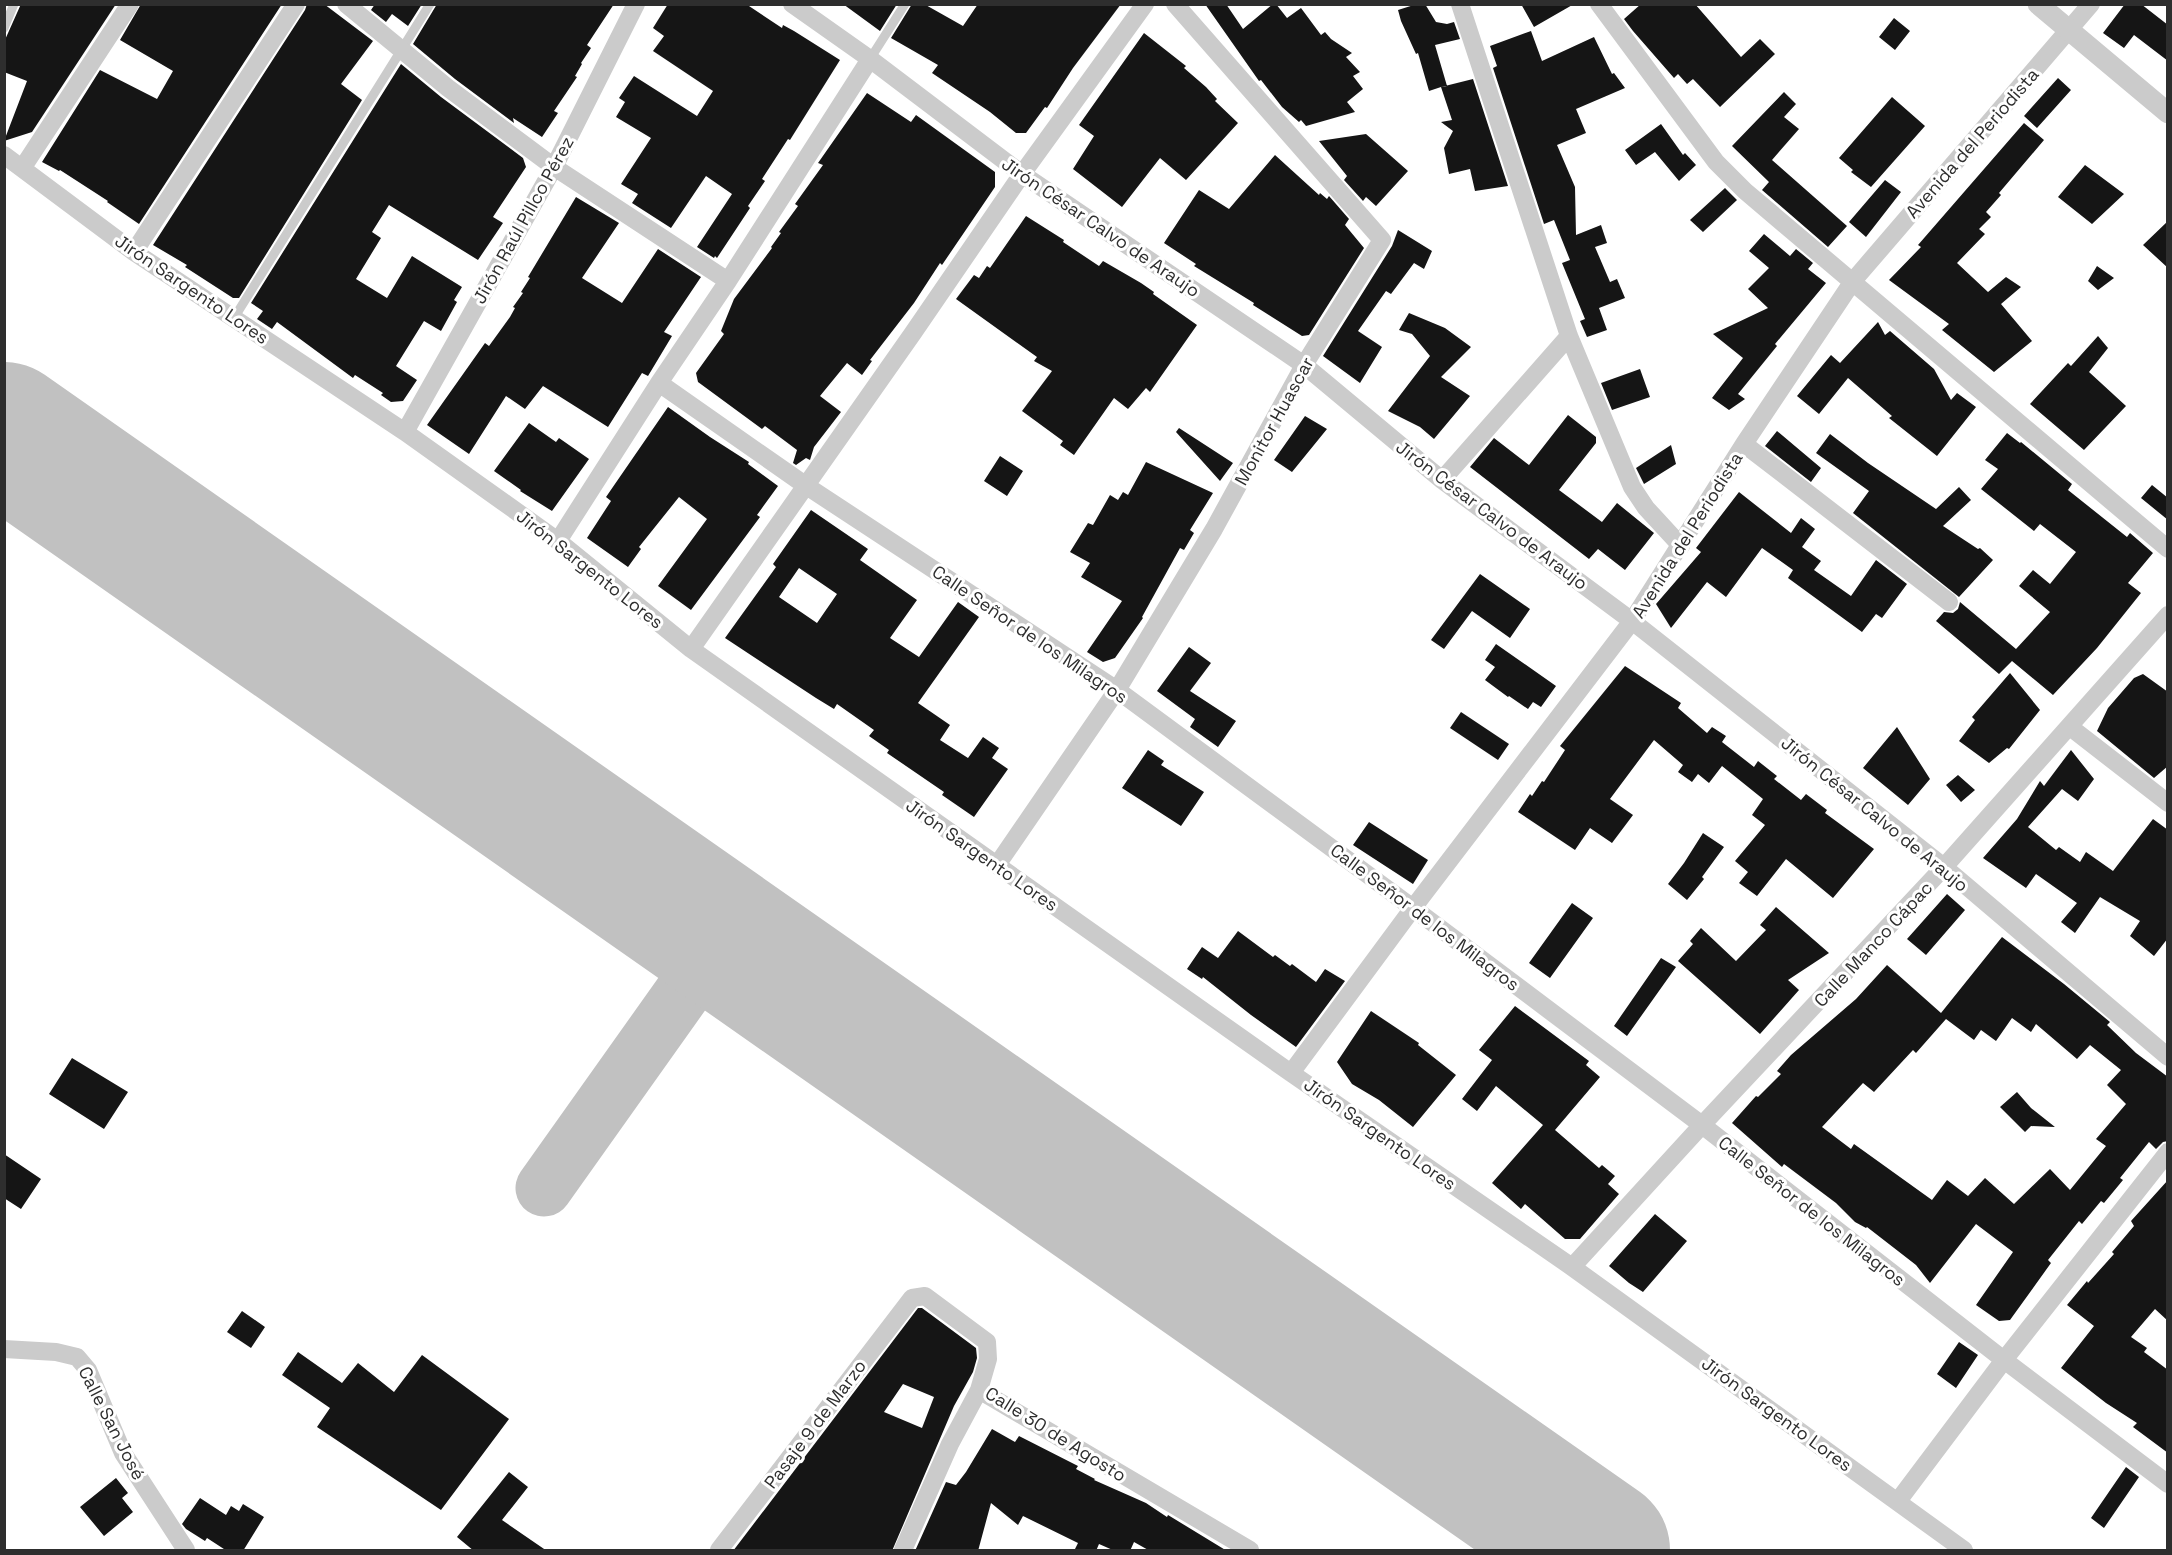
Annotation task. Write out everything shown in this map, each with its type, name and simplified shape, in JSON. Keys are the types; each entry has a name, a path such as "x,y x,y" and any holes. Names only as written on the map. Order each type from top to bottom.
{"street":[{"path":"23,167 130,4"},
{"path":"134,252 296,4"},
{"path":"346,4 448,88 554,166 728,281"},
{"name":"Jirón Raúl Pillco Pérez","path":"405,432 554,166 636,4"},
{"name":"Jirón César Calvo de Araujo","path":"792,4 870,59 1022,174 1304,365 1442,480 1632,621 1944,867 2168,1057"},
{"path":"691,649 914,333 1022,174 1145,4"},
{"name":"Monitor Huascar","path":"997,865 1117,690 1214,529 1304,365 1382,240 1175,4"},
{"path":"1460,4 1569,336 1632,487 1646,508 1681,546"},
{"path":"1599,4 1716,162 1745,191 2168,549"},
{"path":"2038,4 2168,113"},
{"name":"Avenida del Periodista","path":"1290,1073 1632,621 1744,444 1853,281 2091,4"},
{"path":"558,541 870,59"},
{"name":"Jirón Sargento Lores","path":"4,154 134,252 405,432 558,541 691,649 1290,1073 1572,1267 1964,1551"},
{"path":"1442,480 1569,336"},
{"name":"Calle Señor de los Milagros","path":"659,383 805,485 1117,690 1702,1125 2004,1360 2168,1484"},
{"path":"1744,444 1949,602"},
{"name":"Calle Manco Cápac","path":"1572,1267 1944,867 2168,615"},
{"path":"2070,727 2168,803"},
{"path":"1898,1501 2004,1360 2168,1152"},
{"name":"Calle 30 de Agosto","path":"912,1298 925,1296 987,1342 988,1359 979,1390 1250,1551"},
{"name":"Pasaje 9 de Marzo","path":"719,1551 912,1298"},
{"name":"Calle San José","path":"4,1349 56,1352 77,1357 88,1370 123,1453 186,1551"},
{"path":"903,1551 950,1444 979,1390"}],"lane":[{"path":"4,28 14,4"},
{"path":"234,318 430,4"},
{"path":"870,59 905,4"}],"building":[{"path":"21,4 116,4 32,132 4,141 27,81 4,72 4,42"},
{"path":"141,4 282,4 139,224 60,170 42,162 100,70 157,99 173,71 120,40"},
{"path":"307,4 324,4 373,41 341,84 362,100 239,298 233,298 185,267 187,265 153,245"},
{"path":"375,4 422,4 408,26 392,14 386,22 371,10"},
{"path":"437,4 614,4 587,45 591,48 581,63 575,76 577,77 554,111 558,113 542,137 513,118 514,123 413,44"},
{"path":"668,4 746,4 782,28 783,25 794,31 840,60 790,140 788,139 762,179 765,181 748,206 750,208 717,258 697,247 732,194 706,176 671,228 632,203 638,194 621,184 651,138 616,117 625,102 619,98 634,76 697,116 713,91 653,51 664,36 653,28"},
{"path":"843,4 897,4 880,31"},
{"path":"912,4 924,4 963,26 978,4 1121,4 1073,68 1047,108 1045,107 1026,133 1016,133 990,112 932,73 938,65 891,38"},
{"path":"1205,4 1226,4 1243,29 1273,4 1276,4 1287,18 1301,8 1321,35 1325,32 1331,39 1352,53 1346,57 1360,72 1353,76 1363,89 1347,102 1355,112 1306,126 1301,120 1299,122 1282,107 1261,80 1259,81"},
{"path":"1425,4 1436,22 1447,24 1454,22 1460,39 1435,45 1447,86 1473,79 1508,186 1475,191 1470,169 1449,174 1444,148 1453,131 1441,122 1452,120 1441,87 1429,91 1418,53 1416,54 1398,10"},
{"path":"1521,4 1574,4 1534,27"},
{"path":"1641,4 1695,4 1741,57 1760,39 1775,54 1720,107 1693,79 1687,84 1678,74 1674,78 1633,31 1624,19"},
{"path":"2125,4 2141,4 2168,25 2168,61 2134,35 2124,48 2103,33"},
{"path":"1894,18 1910,31 1895,50 1879,37"},
{"path":"1531,31 1542,61 1594,37 1612,74 1614,73 1625,88 1576,109 1586,133 1557,145 1575,187 1576,235 1601,225 1607,243 1595,247 1610,282 1617,279 1625,298 1599,308 1607,330 1587,337 1580,321 1585,319 1562,263 1570,260 1554,220 1544,224 1493,68 1497,66 1490,46"},
{"path":"1144,33 1186,66 1184,68 1206,87 1217,99 1215,101 1238,123 1186,180 1160,158 1122,207 1073,169 1094,136 1079,125"},
{"path":"401,64 523,158 526,167 493,217 503,223 478,260 389,205 372,232 381,238 356,279 387,298 412,256 462,287 454,300 457,302 441,331 424,321 396,366 417,380 403,401 391,402 381,395 383,393 355,375 353,378 277,322 272,329 257,319 263,311 251,303"},
{"path":"2058,78 2071,90 2037,128 2024,116"},
{"path":"1784,92 1796,104 1784,117 1799,129 1772,160 1847,226 1828,247 1762,190 1769,182 1732,146"},
{"path":"867,93 911,122 916,115 995,172 995,187 942,265 940,263 914,303 870,360 872,361 862,375 847,363 820,396 841,412 814,447 810,460 806,458 796,465 793,463 797,450 765,426 762,429 698,382 696,373 724,334 721,331 734,299 772,248 781,233 779,232 798,206 795,204 823,165 818,163"},
{"path":"1892,97 1925,126 1871,187 1851,172 1853,170 1839,158"},
{"path":"2024,123 2044,140 1999,193 2001,195 1986,212 1991,217 1979,229 1985,234 1957,263 1988,292 2006,277 2021,287 2001,304 2032,341 1994,372 1942,330 1949,324 1889,280 1921,247 1918,245"},
{"path":"1661,124 1683,155 1685,153 1696,165 1679,181 1655,152 1636,165 1625,150"},
{"path":"1366,134 1408,171 1376,206 1366,197 1363,201 1344,180 1347,176 1319,141"},
{"path":"1275,155 1319,195 1320,193 1327,199 1329,196 1349,219 1345,225 1364,248 1309,335 1302,336 1253,305 1254,303 1194,266 1196,264 1164,243 1199,190 1229,209"},
{"path":"2085,165 2124,194 2092,224 2058,197"},
{"path":"1885,180 1901,192 1866,237 1849,222"},
{"path":"1725,188 1737,200 1703,232 1690,220"},
{"path":"576,197 619,223 582,278 622,303 658,249 701,277 664,332 672,336 648,376 642,373 608,427 543,386 525,409 506,396 469,454 427,425 485,343 489,346 510,317 515,308 513,307 530,278 528,277"},
{"path":"1026,216 1099,266 1103,261 1141,283 1197,325 1150,392 1146,388 1128,409 1114,398 1074,455 1060,445 1063,441 1022,411 1052,371 1034,361 1037,357 956,299 974,275 979,278 987,266 990,268"},
{"path":"2168,221 2168,268 2143,245"},
{"path":"1398,230 1432,251 1424,269 1414,263 1391,294 1386,291 1358,331 1382,347 1360,383 1323,356 1392,246"},
{"path":"1764,234 1790,256 1796,249 1813,263 1808,269 1826,283 1775,344 1777,346 1738,394 1745,399 1729,410 1712,398 1743,358 1713,334 1768,308 1748,289 1769,268 1749,251"},
{"path":"2097,266 2114,278 2098,290 2088,281"},
{"path":"1409,313 1445,328 1471,347 1441,377 1470,396 1434,439 1420,427 1388,411 1430,356 1412,334 1399,330"},
{"path":"1878,322 1885,335 1890,331 1934,369 1951,400 1957,393 1976,407 1937,456 1889,418 1892,416 1848,378 1819,414 1797,396 1831,355 1840,363"},
{"path":"2098,336 2108,348 2089,372 2126,406 2084,450 2030,404 2068,363 2071,366"},
{"path":"1640,369 1650,397 1612,410 1601,383"},
{"path":"668,407 749,462 748,464 778,486 757,515 760,517 691,610 658,586 707,519 679,497 639,547 641,549 628,567 587,538 611,501 606,497"},
{"path":"1568,415 1596,437 1596,443 1559,490 1602,522 1617,503 1654,533 1625,570 1598,549 1589,559 1470,467 1494,438 1529,465"},
{"path":"1305,416 1327,429 1292,472 1274,460"},
{"path":"529,423 556,442 559,438 589,459 552,511 494,471"},
{"path":"1179,428 1233,463 1220,481 1176,432"},
{"path":"1777,431 1821,468 1811,482 1765,446"},
{"path":"2007,433 2072,484 2068,490 2127,537 2130,533 2153,553 2128,583 2141,593 2097,648 2053,695 2012,661 1999,674 1936,621 1944,612 1953,613 1958,609 1960,602 2016,649 2050,612 2019,586 2033,570 2050,584 2076,552 2040,524 2034,531 1981,489 1998,469 1985,460"},
{"path":"1830,434 1936,509 1959,487 1971,500 1943,526 1978,549 1980,548 1993,560 1959,597 1853,513 1869,491 1816,453"},
{"path":"1671,445 1676,464 1644,484 1636,468"},
{"path":"1000,456 1023,471 1007,496 984,481"},
{"path":"1146,462 1213,493 1190,530 1194,533 1184,550 1180,548 1143,618 1115,658 1103,662 1087,652 1122,601 1081,577 1090,563 1070,552 1088,523 1093,525 1110,495 1118,500 1123,492 1128,495"},
{"path":"2152,485 2168,498 2168,520 2141,498"},
{"path":"1739,492 1791,533 1801,518 1815,529 1802,547 1821,561 1814,570 1851,596 1876,560 1907,584 1882,618 1876,614 1862,632 1788,578 1793,570 1762,548 1726,597 1707,582 1671,628 1656,604 1701,552 1696,548"},
{"path":"811,510 868,549 860,560 917,600 890,638 919,657 958,602 979,617 918,703 950,725 940,740 968,758 983,737 999,748 992,758 1008,769 974,817 942,795 944,792 887,753 889,750 869,736 874,730 837,704 834,709 816,698 725,638 776,567 773,564","holes":["799,568 837,594 817,623 779,597"]},
{"path":"1480,574 1530,609 1510,638 1472,611 1444,649 1431,640"},
{"path":"1496,644 1556,686 1541,707 1533,702 1528,709 1485,680 1495,667 1485,660"},
{"path":"1189,647 1211,663 1190,691 1236,721 1218,747 1190,727 1195,719 1157,691"},
{"path":"1625,666 1681,703 1678,708 1707,733 1712,727 1726,736 1722,742 1754,767 1758,761 1777,776 1774,779 1801,800 1806,794 1827,810 1825,813 1874,849 1833,898 1786,859 1757,896 1739,883 1748,872 1735,861 1765,825 1752,815 1763,799 1722,766 1709,783 1698,774 1692,782 1678,772 1683,765 1654,740 1610,799 1633,815 1612,843 1590,828 1575,850 1518,812 1530,794 1532,796 1542,781 1544,782 1565,750 1560,746"},
{"path":"2010,673 2040,710 2009,749 2007,748 1989,763 1959,741 1975,720 1972,717"},
{"path":"2143,674 2168,692 2168,766 2154,778 2097,731 2108,708 2134,678"},
{"path":"1461,712 1509,744 1498,760 1450,728"},
{"path":"1897,727 1930,779 1908,805 1863,768"},
{"path":"1148,750 1164,761 1161,765 1204,792 1181,826 1122,788"},
{"path":"2071,750 2094,779 2078,801 2062,789 2028,827 2056,850 2059,847 2080,862 2086,852 2113,871 2153,819 2168,830 2168,938 2154,956 2130,936 2140,921 2100,897 2075,933 2061,922 2077,903 2036,874 2026,888 1983,858 2017,819 2040,781 2044,786"},
{"path":"1958,775 1975,790 1961,802 1946,785"},
{"path":"1369,822 1428,860 1413,884 1353,845"},
{"path":"1703,833 1724,847 1702,877 1704,879 1687,900 1668,884"},
{"path":"1947,894 1965,910 1926,955 1907,939"},
{"path":"1572,903 1593,918 1550,978 1529,963"},
{"path":"1776,907 1829,953 1788,980 1799,990 1760,1034 1678,961 1693,944 1690,941 1701,928 1736,961 1766,930 1760,925"},
{"path":"1238,931 1273,957 1275,955 1290,966 1292,964 1316,982 1325,969 1345,981 1296,1047 1203,977 1202,979 1187,969 1202,947 1218,958"},
{"path":"2002,937 2110,1022 2107,1025 2136,1053 2168,1077 2168,1141 2163,1142 2156,1149 2149,1142 2120,1178 2123,1180 2104,1203 2101,1201 2082,1224 2079,1221 2048,1260 2051,1263 2010,1320 1999,1321 1976,1305 2013,1252 1976,1224 1930,1283 1916,1265 1867,1227 1855,1222 1836,1203 1784,1164 1782,1167 1732,1123 1756,1096 1758,1097 1781,1074 1777,1071 1791,1055 1856,999 1887,965 1941,1013","holes":["2012,1018 2031,1032 2036,1024 2077,1059 2090,1045 2121,1070 2107,1085 2126,1104 2096,1139 2106,1146 2070,1190 2050,1169 2014,1204 1985,1178 1968,1196 1947,1180 1932,1200 1854,1144 1851,1149 1822,1127 1863,1083 1874,1092 1913,1050 1916,1053 1946,1019 1974,1040 1981,1030 1996,1041"]},
{"path":"1661,958 1676,967 1627,1036 1614,1026"},
{"path":"1515,1006 1589,1061 1586,1065 1600,1077 1555,1130 1599,1168 1602,1165 1615,1176 1608,1184 1619,1194 1580,1239 1565,1239 1525,1204 1521,1209 1492,1183 1543,1125 1496,1086 1477,1111 1462,1099 1492,1060 1479,1050"},
{"path":"1371,1011 1419,1043 1418,1045 1456,1075 1413,1127 1379,1100 1352,1084 1337,1062"},
{"path":"72,1058 128,1092 104,1129 49,1094"},
{"path":"2017,1092 2031,1108 2055,1127 2031,1126 2025,1132 2000,1107"},
{"path":"4,1154 41,1179 21,1209 4,1198"},
{"path":"2168,1180 2168,1321 2155,1309 2131,1337 2147,1348 2144,1352 2168,1370 2168,1453 2133,1427 2137,1423 2106,1403 2061,1368 2094,1326 2067,1305 2114,1254 2112,1252 2134,1226 2131,1221"},
{"path":"1655,1214 1687,1241 1643,1292 1609,1266"},
{"path":"918,1308 922,1308 976,1348 977,1358 973,1372 954,1406 892,1551 733,1551","holes":["903,1384 934,1397 922,1428 884,1412"]},
{"path":"242,1311 265,1327 251,1348 227,1332"},
{"path":"1959,1342 1978,1355 1956,1388 1937,1374"},
{"path":"298,1352 342,1383 358,1363 394,1392 422,1355 509,1419 441,1510 317,1427 330,1408 282,1375"},
{"path":"992,1429 1015,1442 1019,1436 1078,1466 1076,1469 1094,1480 1146,1503 1227,1551 1150,1551 1134,1542 1130,1551 1115,1551 1099,1544 1096,1551 1074,1551 1078,1543 1023,1516 1018,1525 991,1503 978,1551 915,1551 946,1482 956,1485"},
{"path":"2126,1467 2139,1477 2104,1528 2091,1518"},
{"path":"509,1472 528,1487 502,1520 547,1551 474,1551 457,1537"},
{"path":"116,1478 128,1493 122,1498 133,1512 104,1536 80,1507"},
{"path":"200,1498 226,1515 231,1506 239,1511 243,1504 264,1517 243,1551 227,1551 207,1538 205,1541 186,1529 182,1524"}],"taxiway":[{"path":"544,1188 723,936"}],"runway":[{"path":"4,433 1599,1550"}]}
